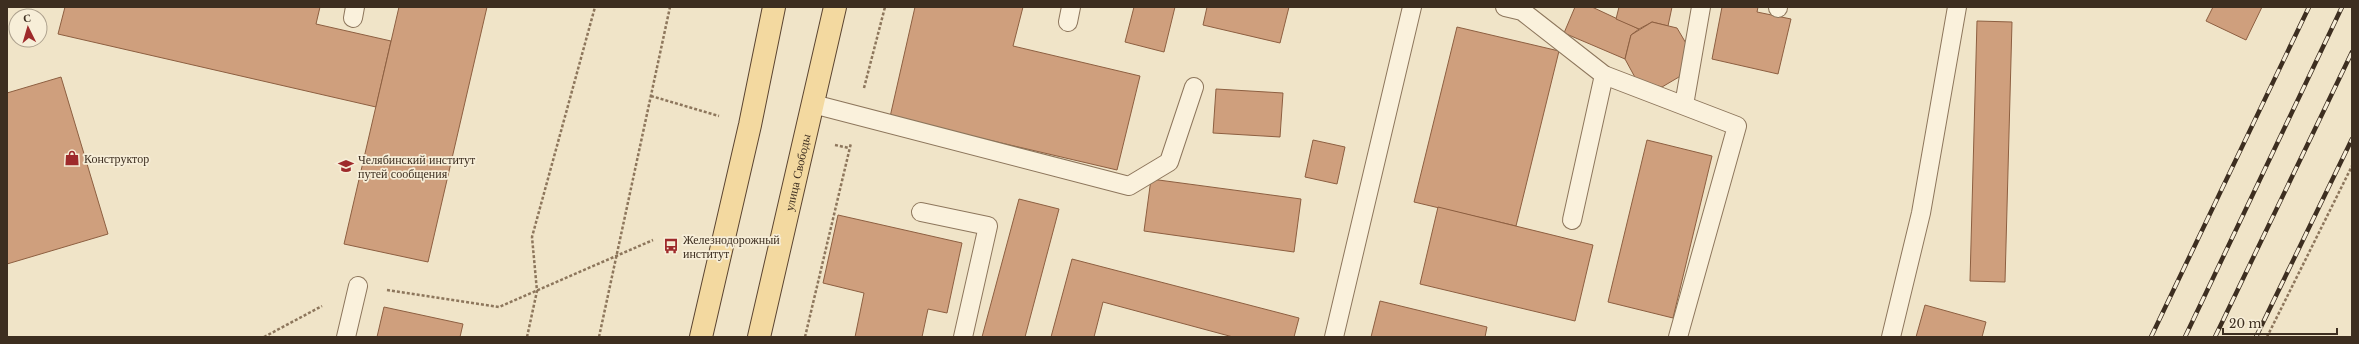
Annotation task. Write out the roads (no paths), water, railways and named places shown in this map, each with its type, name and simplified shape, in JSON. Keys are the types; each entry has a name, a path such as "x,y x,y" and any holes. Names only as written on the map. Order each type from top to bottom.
{"main road":[{"path":"701,337 750,125 774,7"},
{"name":"улица Свободы","path":"759,337 835,7"}],"lane":[{"path":"1334,337 1412,7"},
{"path":"1504,7 1522,9 1604,75 1737,126 1678,337"},
{"path":"1684,105 1702,7"},
{"path":"1890,337 1921,213 1957,7"},
{"path":"1572,220 1604,75"},
{"path":"813,104 858,114 1129,186 1169,162 1194,87"},
{"path":"920,212 988,226 963,337"},
{"path":"346,337 358,286"}],"railway":[{"path":"2151,337 2309,7"},
{"path":"2185,337 2342,7"},
{"path":"2215,337 2352,52"},
{"path":"2256,337 2352,139"}],"place":[{"name":"Конструктор","path":"72,158"},
{"name":"Челябинский институт путей сообщения","path":"346,166"},
{"name":"Железнодорожный институт","path":"671,246"}]}
